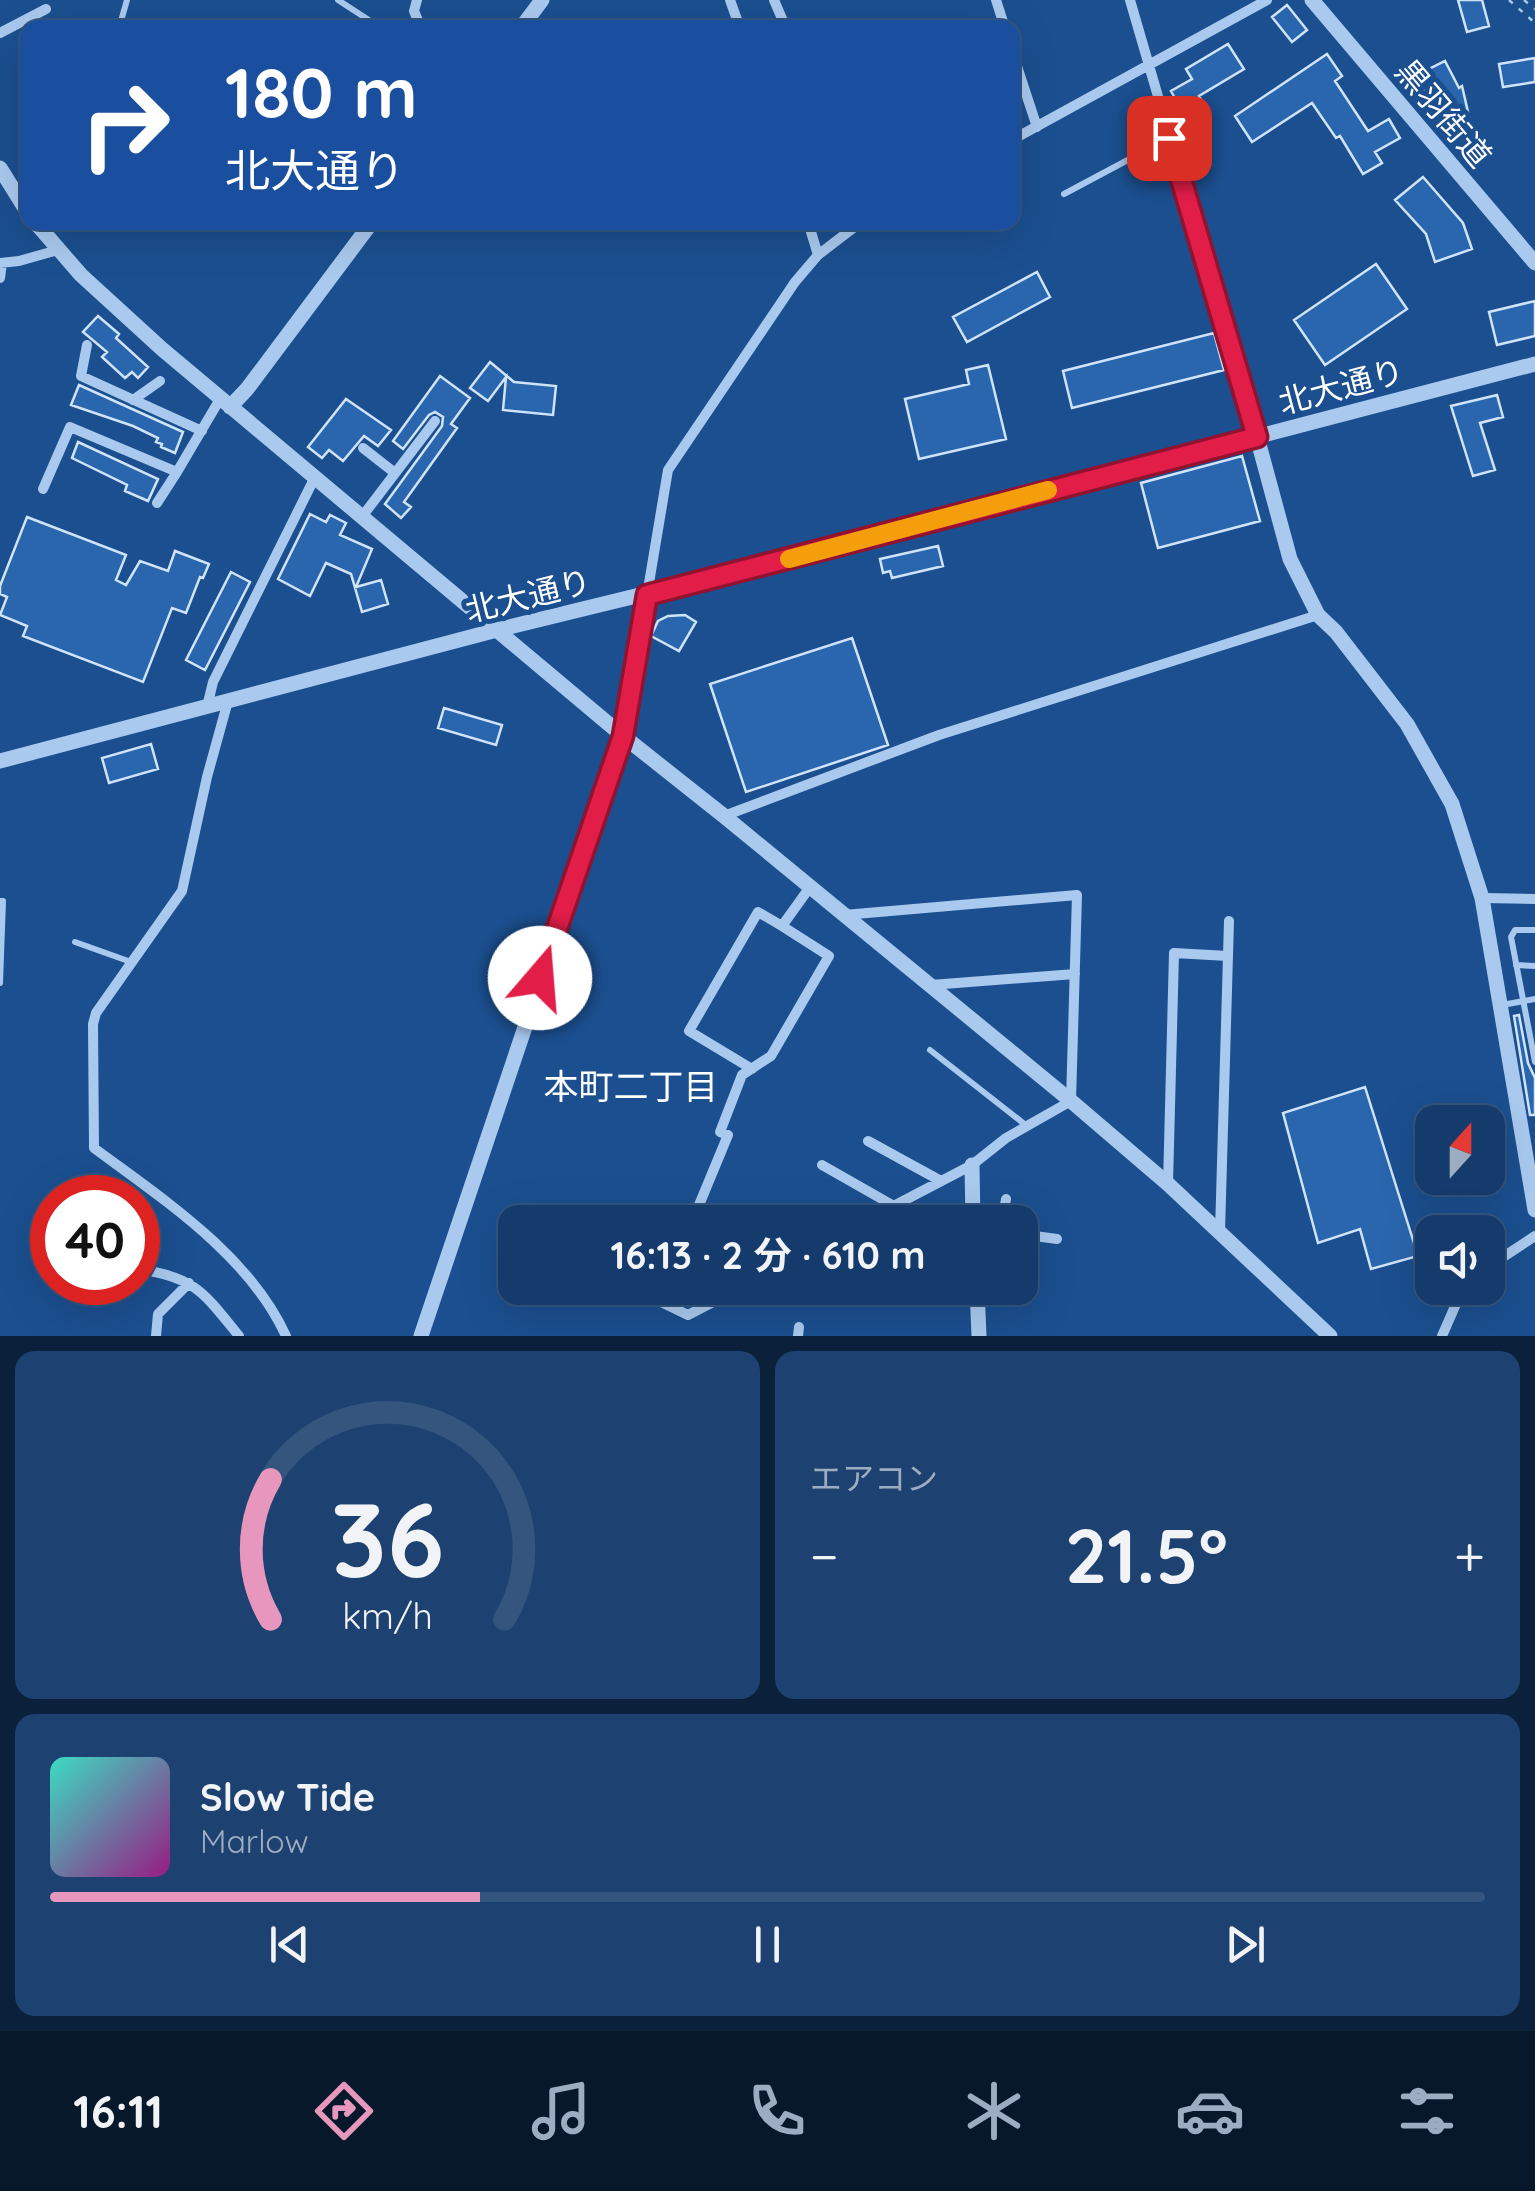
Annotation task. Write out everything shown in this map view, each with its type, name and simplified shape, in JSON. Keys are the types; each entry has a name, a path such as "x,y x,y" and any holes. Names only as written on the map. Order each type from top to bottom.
{"street":[{"path":"1130,0 1290,559 1318,615 1336,632 1407,724 1452,804 1482,898 1535,1210"},
{"path":"1020,136 1268,0"},
{"name":"黒羽街道","path":"1312,0 1535,262"},
{"path":"23,20 46,8"},
{"path":"1020,75 1037,127"},
{"path":"0,168 20,201"},
{"path":"42,230 123,315 225,403 623,736 1072,1102 1168,1184 1330,1336"},
{"path":"157,503 202,430 225,403 248,389 366,230"},
{"path":"810,230 818,255"},
{"path":"421,1336 623,736 668,470 795,282 818,255 851,230"},
{"path":"0,278 1,263 58,250"},
{"path":"86,345 81,376 202,430"},
{"name":"北大通り","path":"0,761 1535,364"},
{"path":"134,400 160,381"},
{"path":"361,518 434,421"},
{"path":"44,490 70,428 177,472"},
{"path":"364,448 395,473"},
{"path":"206,707 213,682 314,479"},
{"path":"724,816 939,735 1318,615"},
{"path":"228,701 206,778 182,891 96,1013 94,1148 178,1213 258,1286 286,1336"},
{"path":"782,926 810,887"},
{"path":"843,915 1077,895 1072,1102"},
{"path":"1482,898 1535,900"},
{"path":"699,1205 728,1135 720,1132 742,1075 752,1069 771,1056 829,956 758,912 689,1031 752,1069"},
{"path":"1220,1232 1229,921"},
{"path":"1168,1184 1174,953 1228,956"},
{"path":"929,985 1075,974"},
{"path":"896,1205 972,1165 1028,1126 1072,1102"},
{"path":"868,1141 941,1182"},
{"path":"822,1165 892,1205"},
{"path":"972,1165 973,1205"},
{"path":"1005,1205 1006,1199"},
{"path":"1038,1236 1057,1239"},
{"path":"1505,1256 1535,1236"},
{"path":"160,1272 201,1289 239,1336"},
{"path":"156,1336 158,1314 189,1283"},
{"path":"667,1305 688,1315 706,1305"},
{"path":"978,1305 980,1336"},
{"path":"1442,1336 1456,1305"}],"lane":[{"path":"338,0 369,20"},
{"path":"1064,194 1169,138"},
{"path":"0,901 0,983"},
{"path":"1535,930 1515,930 1511,937 1535,1062"},
{"path":"75,942 132,962"},
{"path":"1516,965 1535,966"},
{"path":"1500,1005 1535,999"},
{"path":"930,1050 1028,1126"}],"path":[{"path":"1509,0 1535,22"},
{"path":"1524,0 1535,9"}],"building":[{"path":"1458,0 1482,0 1489,26 1467,32"},
{"path":"1287,5 1307,30 1292,42 1272,17"},
{"path":"1228,44 1244,69 1199,96 1203,103 1184,114 1171,91 1192,79 1186,69"},
{"path":"1327,54 1342,76 1335,81 1368,131 1389,119 1400,138 1375,152 1382,163 1363,174 1340,136 1336,138 1312,103 1252,142 1235,116"},
{"path":"1535,58 1535,82 1503,87 1499,64"},
{"path":"1445,61 1459,88 1462,86 1471,125 1457,133 1432,87 1415,96 1407,80"},
{"path":"1423,177 1463,223 1472,249 1435,262 1426,234 1395,200"},
{"path":"1376,264 1407,309 1325,365 1294,320"},
{"path":"1037,272 1050,297 967,342 953,317"},
{"path":"1535,301 1535,336 1497,345 1489,312"},
{"path":"98,316 148,367 138,378 132,372 125,378 102,357 107,352 83,332"},
{"path":"1214,333 1224,370 1072,408 1063,371"},
{"path":"490,362 514,382 556,386 553,415 503,410 506,377 488,401 470,388"},
{"path":"988,365 1006,439 919,459 905,399 969,384 966,370"},
{"path":"440,376 470,398 451,424 457,428 404,502 411,507 401,518 385,504 442,426 443,417 435,412 429,415 403,449 393,441"},
{"path":"79,385 183,432 175,453 161,447 156,442 158,438 133,426 71,405"},
{"path":"1497,395 1503,417 1480,423 1495,470 1473,476 1451,406"},
{"path":"346,399 391,430 378,446 364,436 343,461 329,450 322,458 308,447"},
{"path":"78,442 158,479 148,501 125,491 127,485 72,458"},
{"path":"1242,456 1260,521 1158,548 1141,483"},
{"path":"310,514 326,522 330,515 346,523 340,535 372,549 356,587 381,580 388,604 362,612 351,574 326,563 310,596 278,579"},
{"path":"27,517 126,555 116,580 126,585 140,561 168,571 175,551 209,564 186,613 172,608 143,682 23,636 27,626 0,615 7,597 0,594 0,586"},
{"path":"938,546 943,566 892,578 890,571 883,573 880,559"},
{"path":"231,572 250,582 205,670 186,660"},
{"path":"685,615 696,622 679,651 651,636 658,621"},
{"path":"852,638 888,745 746,792 710,684"},
{"path":"444,708 502,725 496,745 438,728"},
{"path":"151,744 158,769 109,783 102,758"},
{"path":"1519,1015 1528,1063 1535,1078 1535,1115 1530,1115 1514,1016"},
{"path":"1365,1087 1415,1257 1371,1269 1360,1229 1318,1243 1283,1113"}],"slow traffic":[{"path":"789,559 1048,490"}],"district":[{"name":"本町二丁目","path":"631,1086"}],"route":[{"path":"540,978 623,736 647,595 1257,437 1169,138"}]}
